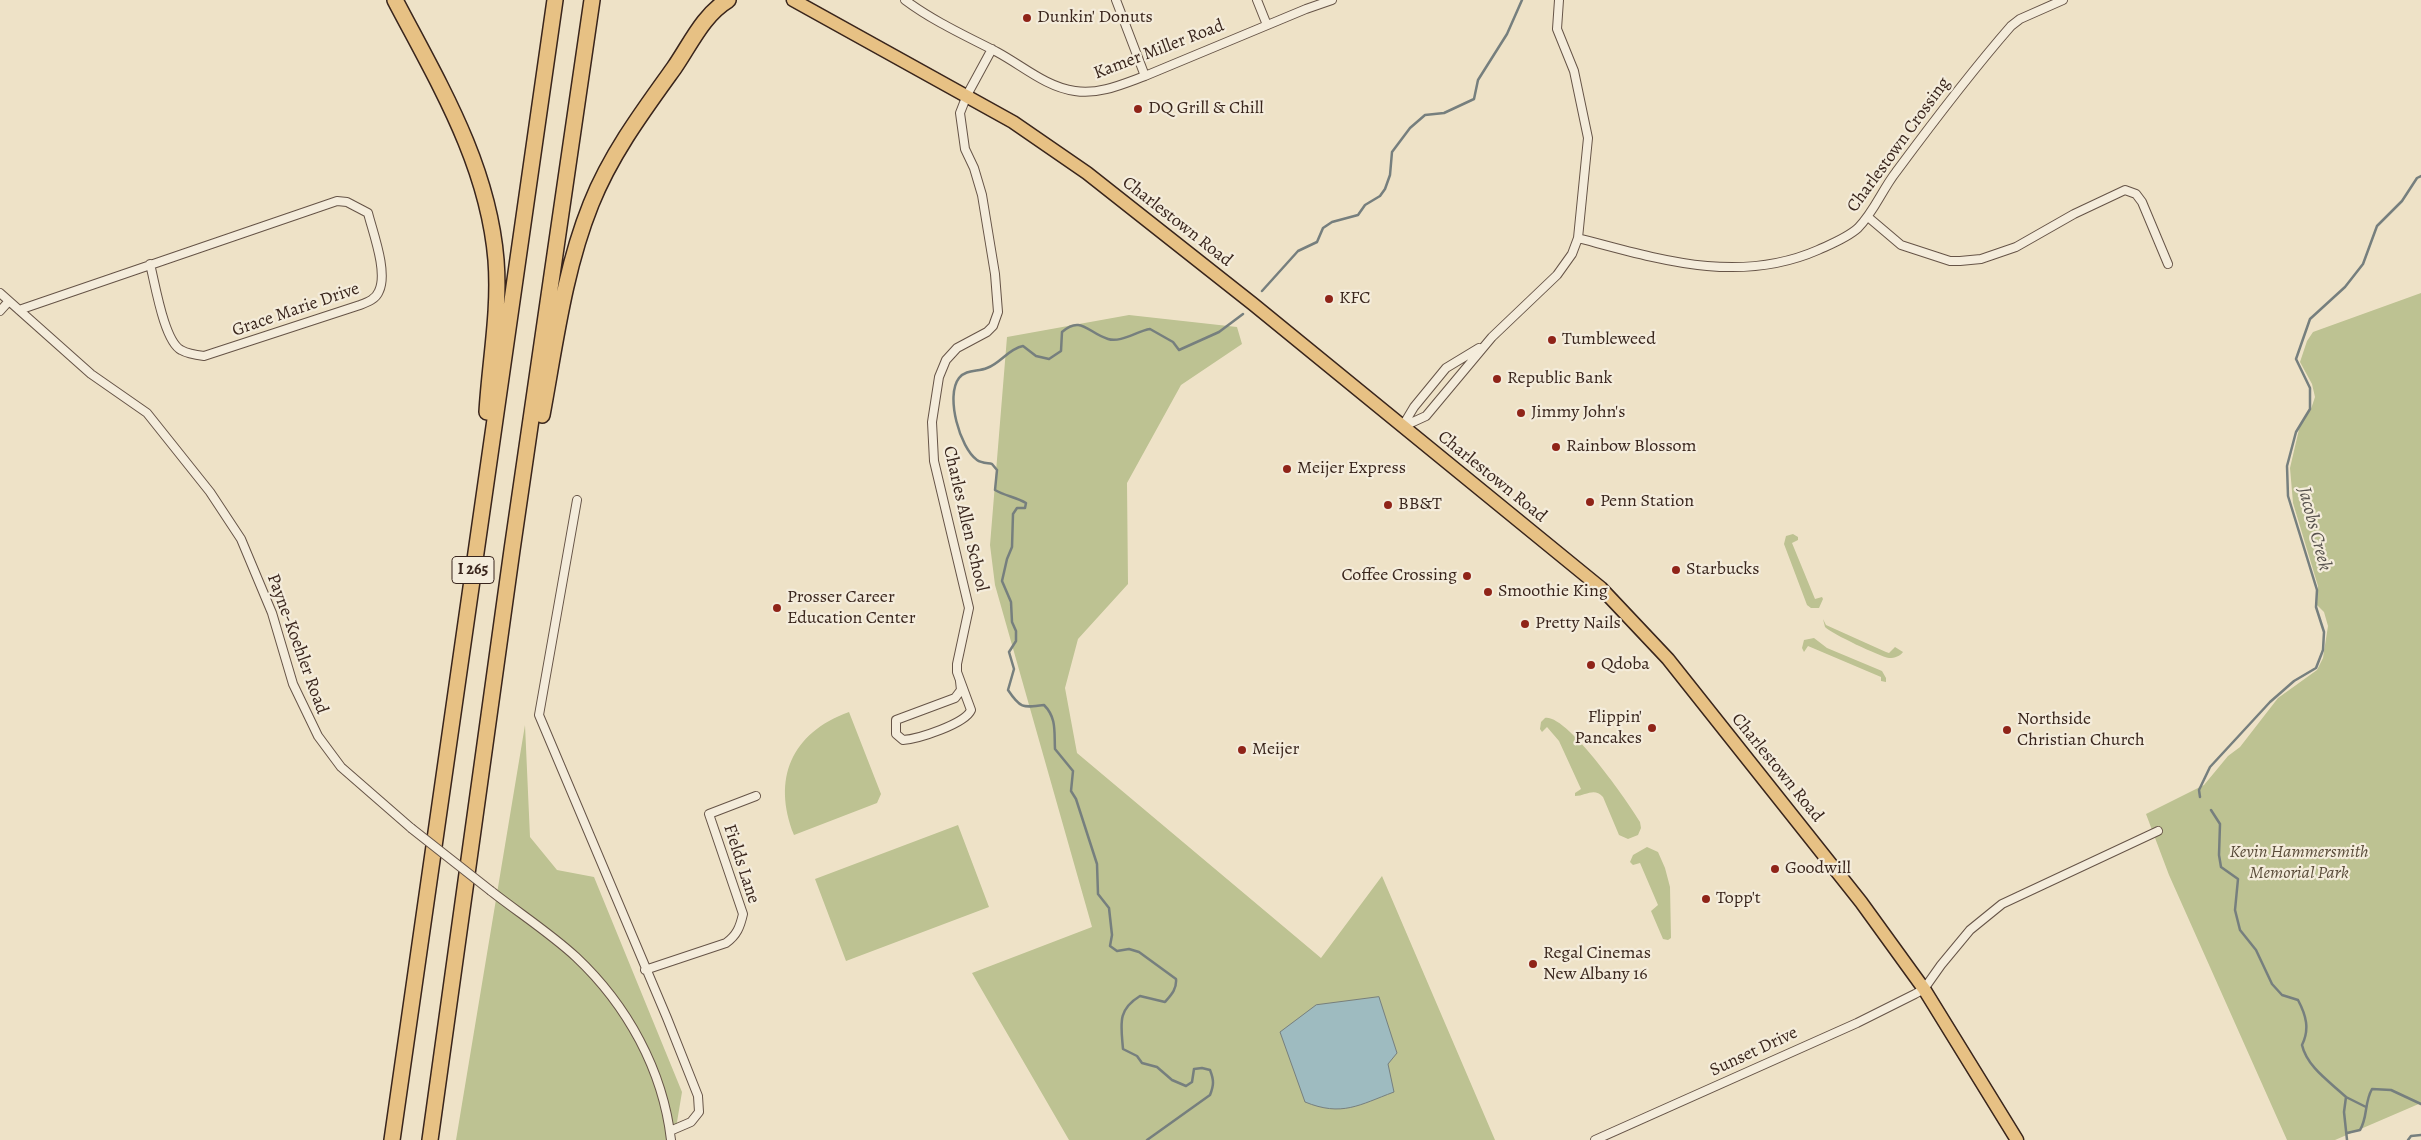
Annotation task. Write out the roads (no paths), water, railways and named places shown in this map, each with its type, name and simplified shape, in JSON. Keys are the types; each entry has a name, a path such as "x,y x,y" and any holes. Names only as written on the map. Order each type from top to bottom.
{"highway":[{"path":"395,0 450,104 472,152 487,204 492,232 496,260 496,318 489,376 478,538"},
{"name":"I 265","path":"392,1140 555,0"},
{"name":"I 265","path":"430,1140 592,0"},
{"path":"501,635 561,316 582,230 591,204 614,156 706,19 716,0"},
{"path":"706,19 728,0"}],"main road":[{"name":"Charlestown Road","path":"793,0 967,95 1012,122 1087,173 1253,304 1601,588 1668,659 1849,887 1924,989 2014,1139"}],"street":[{"name":"Kamer Miller Road","path":"905,0 919,11 992,49 1048,83 1075,91 1091,92 1145,76 1332,0"},
{"path":"1116,0 1145,76"},
{"path":"1257,0 1267,25"},
{"path":"1402,427 1426,416 1489,341 1557,276 1572,254 1578,238 1588,138 1574,71 1557,29 1559,0"},
{"name":"Charlestown Crossing","path":"1578,238 1687,264 1715,268 1753,268 1792,260 1833,244 1858,228 1868,217 1893,175 1968,76 2011,26 2020,19 2063,0"},
{"path":"967,95 992,49"},
{"name":"Charles Allen School","path":"960,681 971,705 969,715 966,718 908,739 903,740 896,734 896,720 955,698 961,690 956,664 969,608 934,461 932,422 939,376 946,360 957,348 980,336 993,326 999,304 982,195 963,137 960,113 967,95"},
{"path":"1868,217 1901,245 1950,261 1981,259 2016,247 2074,214 2125,190 2136,194 2142,202 2168,264"},
{"name":"Grace Marie Drive","path":"19,310 150,264 316,207 337,201 348,202 368,212 383,276 379,292 374,298 360,306 204,356 181,350 173,344 150,264"},
{"name":"Payne-Koehler Road","path":"0,293 91,374 147,413 210,492 241,540 272,613 293,684 318,736 341,767 411,828 574,955 616,1000 646,1053 661,1091 671,1140"},
{"path":"0,311 9,301"},
{"path":"1402,427 1414,407 1446,368 1489,341"},
{"path":"577,500 539,715 698,1096 698,1112 691,1122 670,1131"},
{"name":"Fields Lane","path":"645,970 726,943 734,937 740,927 743,914 709,814 756,796"},
{"path":"1924,989 1970,930 2002,904 2158,831"},
{"name":"Sunset Drive","path":"1596,1140 1857,1023 1924,989"}],"water":[{"path":"1379,997 1397,1053 1388,1064 1394,1092 1350,1108 1330,1109 1305,1102 1280,1032 1316,1005"}],"waterway":[{"path":"1262,291 1298,251 1317,242 1323,228 1332,222 1358,215 1365,205 1380,196 1385,189 1390,175 1392,152 1410,128 1425,115 1444,113 1474,99 1478,80 1507,34 1522,0"},
{"name":"Jacobs Creek","path":"2200,797 2199,790 2210,767 2270,702 2294,681 2316,668 2323,650 2324,632 2316,607 2317,590 2288,496 2287,466 2296,432 2310,409 2310,388 2296,359 2310,319 2345,287 2363,264 2377,226 2402,201 2417,178 2421,176"},
{"path":"1147,1140 1210,1095 1213,1085 1212,1077 1210,1070 1194,1069 1192,1082 1186,1086 1172,1080 1157,1067 1142,1063 1137,1056 1123,1049 1121,1025 1127,1007 1140,996 1165,1002 1175,989 1176,979 1139,952 1129,949 1117,951 1110,946 1112,935 1109,908 1098,894 1097,864 1076,799 1071,791 1073,771 1055,749 1053,720 1044,705 1022,705 1008,690 1014,669 1009,652 1016,641 1016,631 1012,622 1011,602 1002,581 1012,547 1013,514 1017,508 1025,508 1026,503 995,490 997,470 992,464 977,460 965,445 956,421 954,409 955,386 962,375 992,366 1009,353 1023,346 1036,356 1049,359 1061,351 1062,332 1074,325 1080,325 1113,340 1150,329 1173,342 1179,350 1219,332 1243,314"},
{"name":"Jacobs Creek","path":"2211,810 2220,824 2219,855 2221,867 2238,879 2235,910 2240,930 2256,950 2272,984 2282,995 2298,1000 2306,1022 2306,1033 2302,1045 2305,1053 2320,1074 2346,1097 2344,1112 2347,1140"},
{"path":"2347,1133 2360,1130 2372,1089 2391,1090 2421,1104"},
{"path":"2346,1097 2366,1107"},
{"path":"2408,1140 2411,1136 2421,1135"}],"place":[{"name":"Dunkin' Donuts","path":"1027,18"},
{"name":"DQ Grill & Chill","path":"1138,109"},
{"name":"KFC","path":"1329,299"},
{"name":"Tumbleweed","path":"1552,340"},
{"name":"Republic Bank","path":"1497,379"},
{"name":"Jimmy John's","path":"1521,413"},
{"name":"Rainbow Blossom","path":"1556,447"},
{"name":"Meijer Express","path":"1287,469"},
{"name":"Penn Station","path":"1590,502"},
{"name":"BB&T","path":"1388,505"},
{"name":"Starbucks","path":"1676,570"},
{"name":"Coffee Crossing","path":"1467,576"},
{"name":"Smoothie King","path":"1488,592"},
{"name":"Prosser Career Education Center","path":"777,608"},
{"name":"Pretty Nails","path":"1525,624"},
{"name":"Qdoba","path":"1591,665"},
{"name":"Flippin' Pancakes","path":"1652,728"},
{"name":"Northside Christian Church","path":"2007,730"},
{"name":"Meijer","path":"1242,750"},
{"name":"Goodwill","path":"1775,869"},
{"name":"Topp't","path":"1706,899"},
{"name":"Regal Cinemas New Albany 16","path":"1533,964"}],"park label":[{"name":"Kevin Hammersmith Memorial Park","path":"2299,863"}]}
